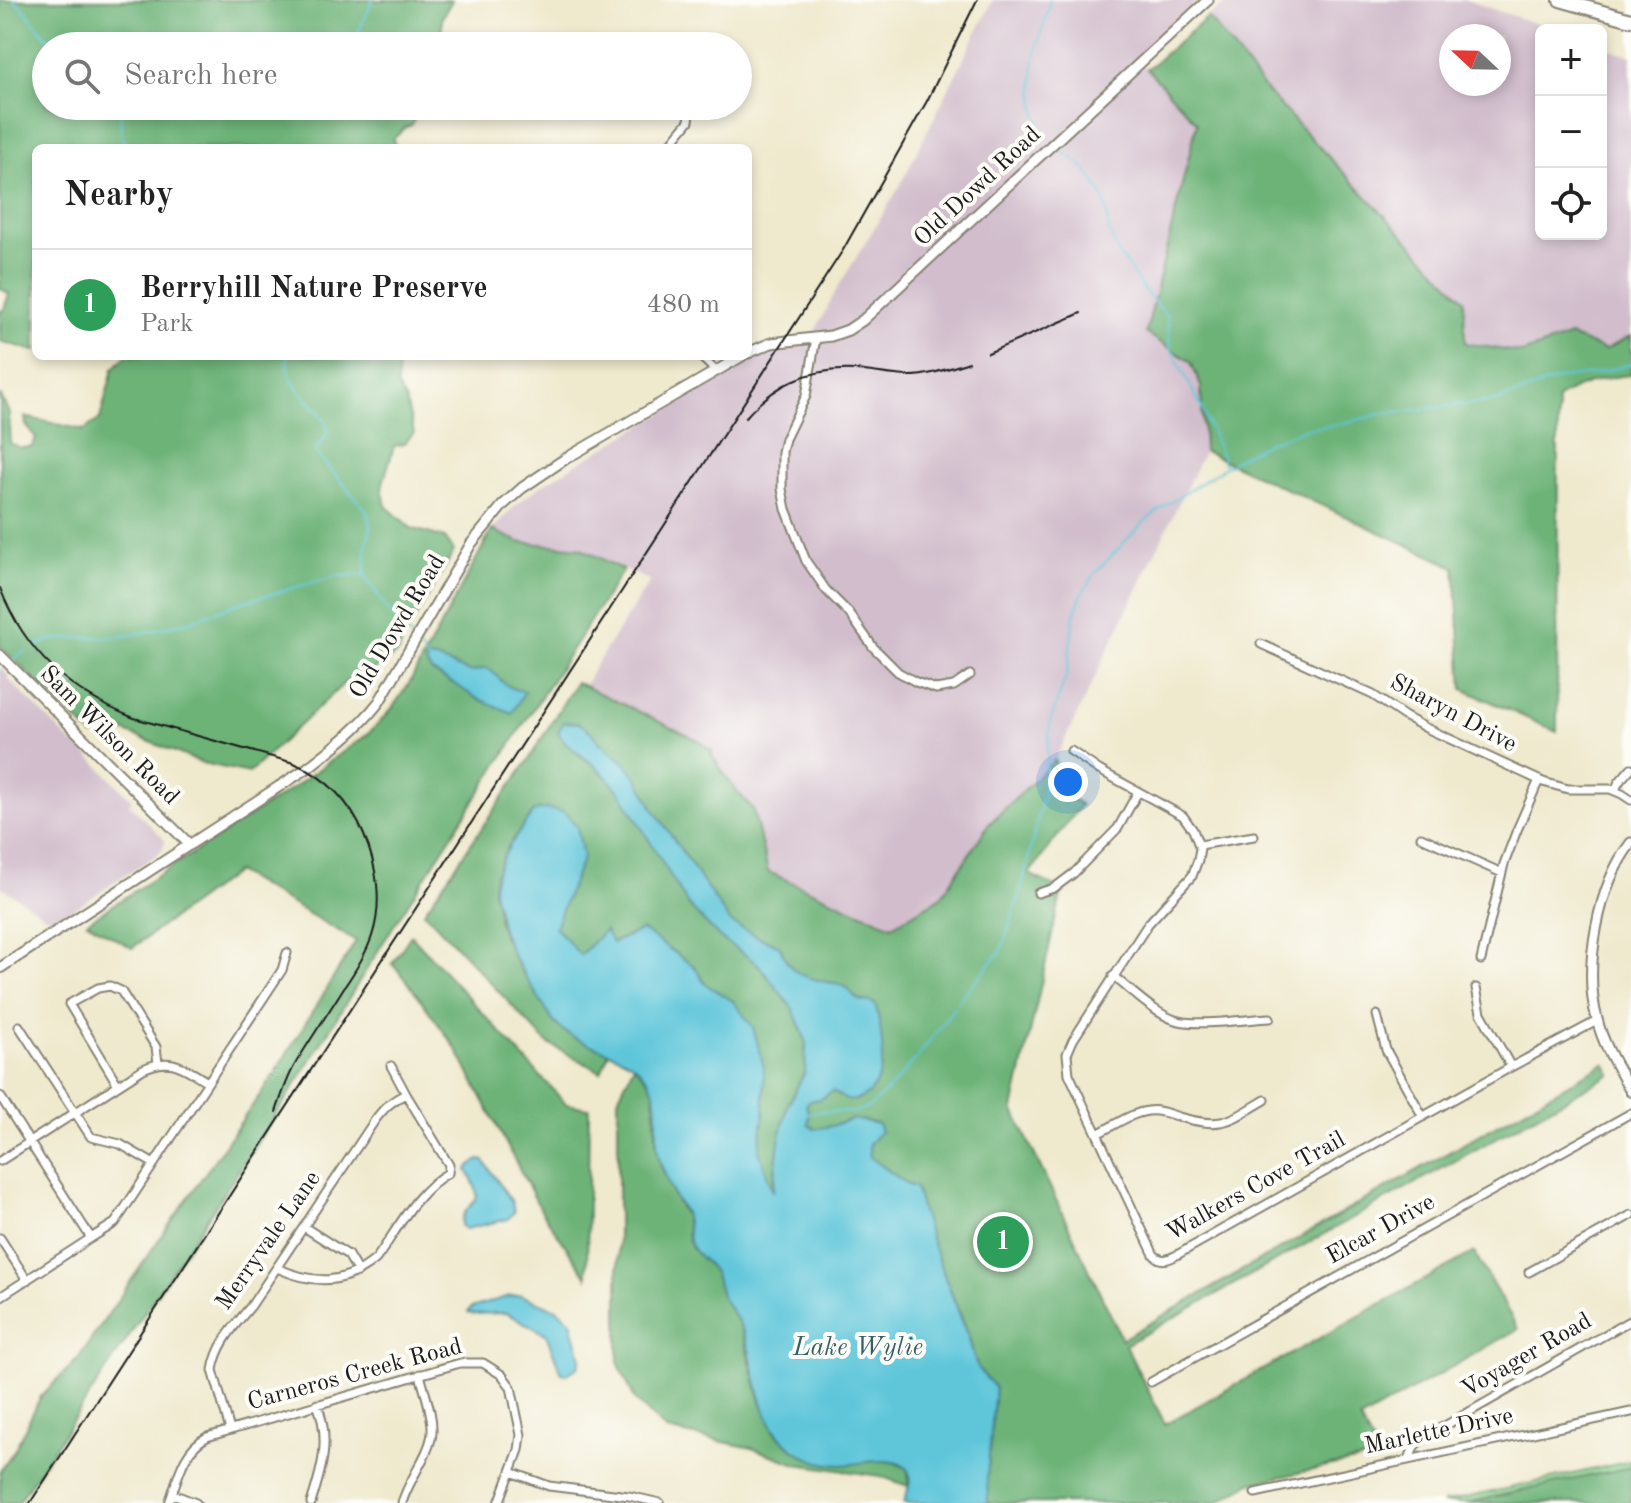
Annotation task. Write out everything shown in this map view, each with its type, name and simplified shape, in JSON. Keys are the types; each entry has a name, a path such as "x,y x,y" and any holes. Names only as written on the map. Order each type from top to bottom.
{"highway":[{"path":"1560,0 1631,20"}],"street":[{"name":"Old Dowd Road","path":"752,351 771,343 816,338 848,330 871,313 1208,0"},
{"path":"670,144 689,120"},
{"path":"816,338 806,396 782,452 782,489 786,509 806,561 881,657 898,672 936,689 954,686 970,675"},
{"path":"704,360 716,371"},
{"name":"Old Dowd Road","path":"0,968 306,769 344,740 379,702 476,537 503,505 565,459 735,360"},
{"name":"Sharyn Drive","path":"1261,644 1373,695 1426,728 1539,780 1568,789 1615,790"},
{"name":"Sam Wilson Road","path":"0,655 190,845"},
{"path":"1071,751 1183,816 1200,845 1254,836"},
{"path":"1631,768 1615,790 1631,800"},
{"path":"1481,960 1502,873 1539,780"},
{"path":"1038,893 1054,888 1074,873 1118,828 1138,792"},
{"path":"1421,837 1502,873"},
{"path":"1631,843 1615,867 1608,885 1597,925 1591,977 1597,1021 1608,1050 1631,1091"},
{"name":"Walkers Cove Trail","path":"1200,845 1192,876 1148,924 1067,1054 1069,1074 1154,1255 1162,1260 1175,1256 1597,1021"},
{"path":"0,1297 115,1223 282,970 287,953"},
{"path":"1113,976 1159,1012 1179,1021 1194,1023 1270,1018"},
{"path":"118,1085 69,1004 98,988 110,986 121,991 156,1047 158,1063"},
{"path":"1476,988 1481,1013 1511,1067"},
{"path":"1377,1015 1386,1050 1423,1117"},
{"path":"19,1026 91,1137 120,1144 154,1164"},
{"path":"0,1161 143,1069 158,1063 176,1064 208,1082"},
{"path":"277,1268 311,1280 346,1277 358,1272 376,1259 424,1191 448,1173 449,1165 391,1066"},
{"name":"Merryvale Lane","path":"230,1430 213,1370 215,1360 233,1328 277,1268 375,1120 396,1098 406,1094"},
{"path":"0,1096 91,1238"},
{"path":"1097,1134 1147,1111 1218,1124 1265,1100"},
{"name":"Elcar Drive","path":"1151,1382 1631,1113"},
{"path":"1529,1272 1631,1215"},
{"path":"304,1227 348,1255 358,1272"},
{"path":"0,1238 27,1280"},
{"name":"Voyager Road","path":"1409,1459 1415,1445 1434,1432 1631,1320"},
{"name":"Carneros Creek Road","path":"169,1503 183,1464 191,1449 201,1440 420,1374 475,1362 483,1363 507,1381 513,1394 521,1435 519,1450 499,1503"},
{"path":"402,1503 430,1443 432,1432 420,1374"},
{"path":"311,1503 324,1461 323,1418 317,1404"},
{"name":"Marlette Drive","path":"1255,1493 1631,1412"},
{"path":"511,1472 549,1486 660,1503"},
{"path":"173,1494 196,1503"}],"shaded area":[{"path":"993,0 1199,0 1136,60 1197,123 1146,332 1191,361 1201,386 1204,451 1055,760 989,824 941,897 892,926 768,872 753,809 734,788 712,752 698,740 585,685 650,581 581,548 519,542 492,530 536,489 571,467 767,352 815,331 900,186"},
{"path":"1229,0 1466,0 1537,24 1535,240 1607,240 1607,48 1631,56 1631,336 1605,350 1570,337 1522,353 1464,344 1208,17"},
{"path":"0,667 9,676 7,678 132,800 129,804 165,843 161,852 54,922 0,886"}],"green space":[{"path":"0,0 452,0 442,18 442,32 32,32 32,120 414,120 393,139 395,144 32,144 32,350 0,341 0,312 9,294 0,288"},
{"path":"1208,17 1269,94 1464,299 1465,343 1522,353 1570,336 1605,350 1631,336 1631,375 1593,382 1558,398 1557,732 1463,689 1455,567 1204,451 1201,386 1191,362 1146,333 1197,123 1147,69"},
{"path":"122,360 398,360 397,386 406,401 414,433 404,444 394,446 382,487 386,506 411,528 445,538 454,551 403,639 399,652 375,669 356,672 249,773 202,763 106,724 93,736 0,646 0,395 9,413 10,443 20,448 32,447 36,438 26,425 25,417 84,430 100,419 113,369"},
{"path":"492,530 519,542 581,548 623,570 389,933 291,1092 18,1503 0,1503 0,1472 41,1396 78,1359 275,1073 356,941 236,872 132,948 87,922 291,789 368,734 390,711 410,682"},
{"path":"576,682 698,740 713,752 711,754 734,788 753,809 768,872 892,926 941,897 989,824 1055,760 1060,789 1081,805 1029,874 1062,890 1013,1109 1122,1339 1605,1063 1611,1074 1125,1345 1165,1424 1474,1252 1518,1329 1360,1420 1379,1456 1251,1483 1216,1503 988,1503 987,1479 995,1388 977,1364 915,1187 870,1157 869,1144 878,1124 862,1120 815,1129 808,1124 806,1105 809,1101 820,1099 882,1063 876,1006 859,1000 841,985 797,972 787,962 780,946 730,922 624,762 591,732 564,722 562,726 578,754 596,766 621,793 688,905 720,938 758,964 793,1009 806,1041 805,1072 788,1105 779,1141 772,1194 759,1151 764,1113 733,1001 705,984 695,967 642,930 612,943 605,931 580,956 555,927 583,857 534,811 508,847 495,876 493,888 498,919 516,962 553,1021 575,1038 609,1052 601,1072 547,1043 424,912 528,761"},
{"path":"411,935 566,1104 589,1108 587,1277 541,1210 457,1050 392,964"},
{"path":"634,1065 654,1091 659,1161 685,1215 692,1249 712,1268 721,1295 740,1324 760,1399 776,1434 797,1451 823,1463 893,1462 908,1471 908,1486 880,1476 796,1464 752,1448 666,1430 635,1400 618,1362 618,1098"},
{"path":"1631,1461 1631,1503 1442,1503"},
{"path":"1631,1467 1631,1503 1466,1503"}],"water":[{"path":"428,658 470,672 487,668 507,685 525,691 512,713 476,698 432,672 427,665"},
{"name":"Lake Wylie","path":"564,722 579,723 591,732 637,777 654,810 730,922 780,946 787,962 797,972 841,985 859,1000 876,1006 882,1043 881,1069 877,1081 871,1091 853,1101 833,1091 809,1101 806,1105 808,1124 814,1129 852,1119 878,1124 881,1131 869,1144 870,1157 915,1187 977,1364 995,1388 987,1479 988,1503 904,1503 909,1473 897,1463 829,1464 797,1452 780,1437 763,1407 740,1325 723,1298 713,1271 691,1245 685,1213 673,1194 658,1154 656,1100 649,1081 628,1062 564,1031 553,1021 520,968 502,927 493,885 501,862 534,811 564,812 577,827 583,857 555,927 580,955 605,930 612,943 642,930 695,967 705,984 733,1001 753,1027 764,1067 764,1113 759,1151 773,1192 779,1141 788,1105 805,1072 806,1041 793,1009 758,964 720,938 688,905 621,793 596,766 565,743 558,732"},
{"path":"479,1160 484,1161 512,1202 514,1212 508,1219 466,1229 461,1226 462,1220 477,1196 467,1170"},
{"path":"520,1295 557,1309 571,1321 581,1358 578,1367 567,1374 561,1373 546,1334 506,1313 468,1312 471,1308"}],"waterway":[{"path":"14,0 42,32"},
{"path":"358,32 373,0"},
{"path":"1046,138 1035,105 1033,79 1035,55 1050,0"},
{"path":"120,120 125,144"},
{"path":"1058,148 1090,175 1102,194 1108,228 1117,251 1143,289 1167,316 1170,347 1202,408 1225,465"},
{"path":"288,360 292,380 327,425 317,454 366,510 371,526 366,547 365,575 384,605 411,637"},
{"path":"807,1114 821,1111 854,1112 874,1103 917,1058 1001,951 1019,897 1044,792 1050,723 1067,673 1074,614 1096,572 1144,522 1242,456 1305,429 1386,413 1498,401 1561,378 1631,364"},
{"path":"36,646 49,640 142,633 336,576 364,575"},
{"path":"418,646 428,660"},
{"path":"13,659 26,651"}],"railway":[{"path":"30,1503 843,250 927,101 977,0"},
{"path":"988,353 1081,313"},
{"path":"745,418 768,396 807,375 854,370 917,376 969,362"},
{"path":"0,588 22,632 52,668 70,683 134,718 294,763 327,783 344,801 358,823 372,859 377,885 377,911 372,936 359,964 293,1067 276,1112"}],"place":[{"name":"Berryhill Nature Preserve","path":"1003,1242"}]}
